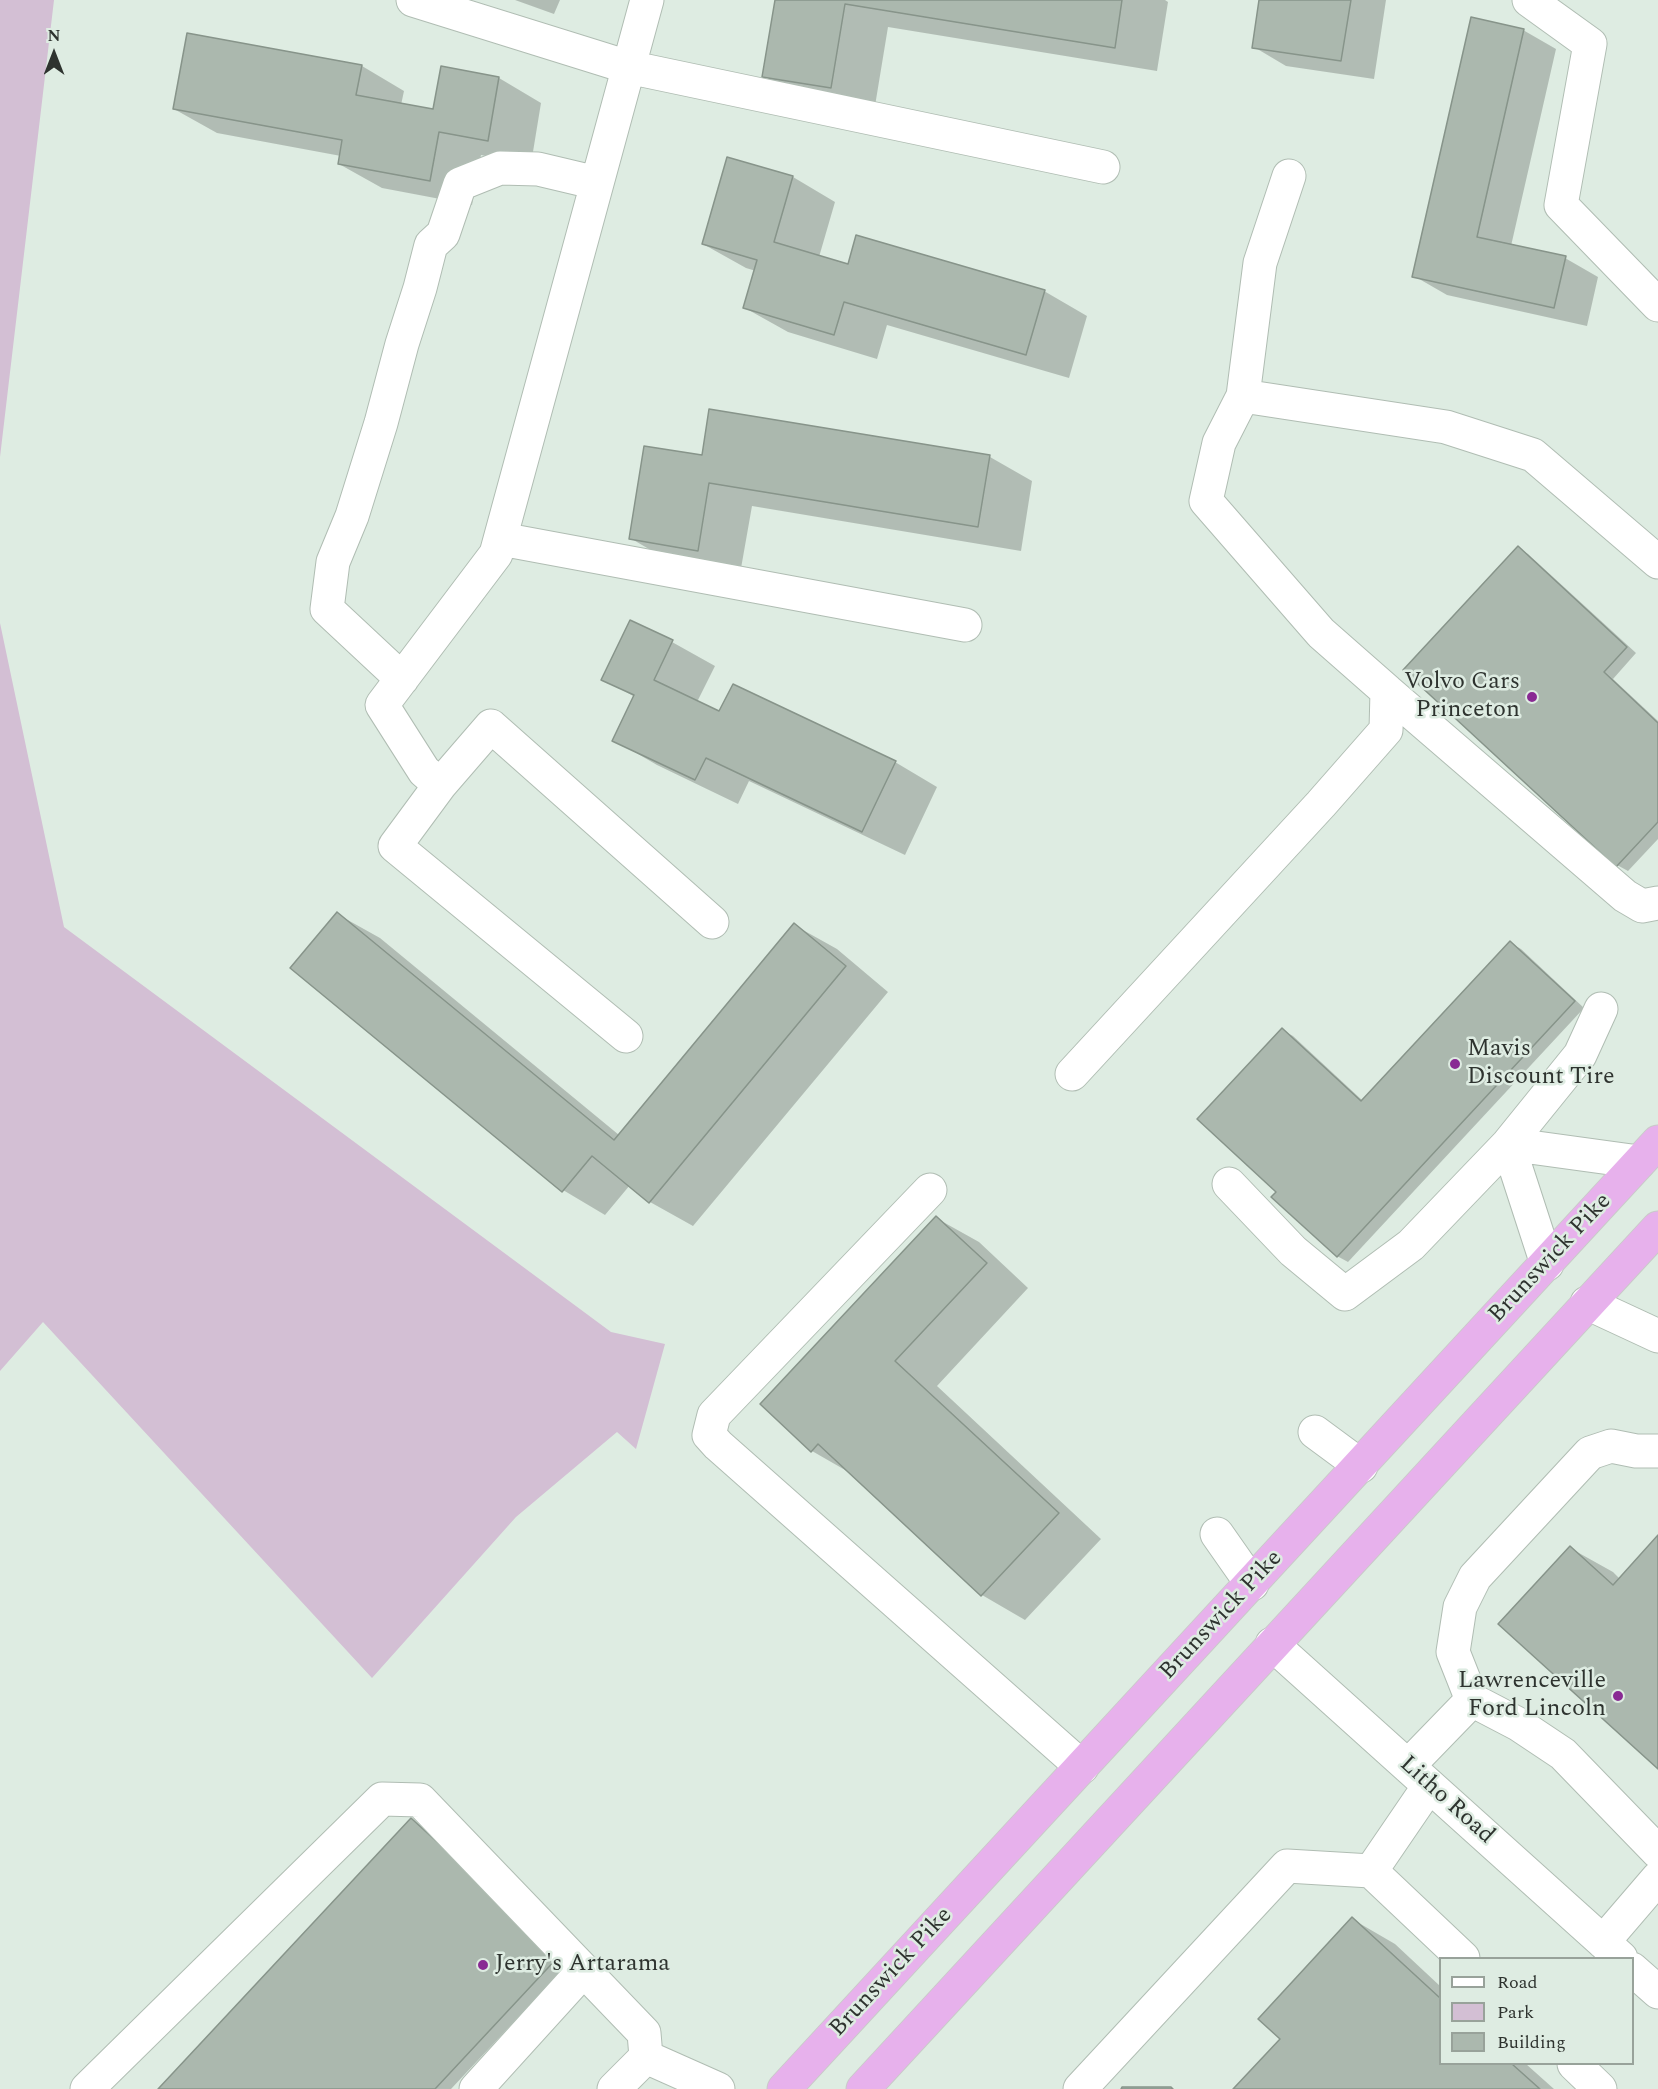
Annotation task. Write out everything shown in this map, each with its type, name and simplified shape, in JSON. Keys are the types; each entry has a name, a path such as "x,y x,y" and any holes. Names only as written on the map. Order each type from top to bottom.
{"highway":[{"name":"Brunswick Pike","path":"784,2089 1649,1152"},
{"path":"863,2089 1658,1228"}],"street":[{"path":"413,0 628,66 1103,167"},
{"path":"440,785 424,771 382,705 496,555 647,0"},
{"path":"1529,0 1590,44 1561,205 1658,305"},
{"path":"402,679 327,609 333,562 352,516 431,245 443,234 460,184 500,168 538,169 597,183"},
{"path":"1289,176 1260,263 1244,396 1219,443 1206,501 1321,633 1624,896 1650,905"},
{"path":"1244,396 1446,427 1533,455 1658,562"},
{"path":"501,538 965,626"},
{"path":"1072,1074 1321,804 1386,730 1388,691"},
{"path":"626,1036 395,846 440,785 491,726 712,922"},
{"path":"1229,1184 1293,1251 1345,1294 1412,1245 1508,1144 1580,1055 1600,1009"},
{"path":"1508,1144 1649,1152"},
{"path":"1508,1144 1547,1264"},
{"path":"930,1190 714,1415 710,1435 718,1445 1082,1767"},
{"path":"1587,1304 1658,1336"},
{"path":"1315,1432 1360,1466"},
{"path":"1658,1451 1611,1446 1590,1453 1475,1576 1460,1607 1453,1652 1472,1700 1518,1724 1563,1754 1658,1852"},
{"path":"1217,1534 1252,1584"},
{"name":"Litho Road","path":"1272,1644 1612,1950"},
{"path":"1371,1871 1418,1776 1472,1700"},
{"path":"87,2089 382,1799 420,1800 644,2032 646,2057 614,2089"},
{"path":"1080,2089 1287,1866 1371,1871 1461,1957"},
{"path":"1612,1950 1658,1878"},
{"path":"476,2089 584,1970"},
{"path":"1634,1971 1658,1992"},
{"path":"646,2057 718,2089"},
{"path":"1575,2065 1600,2089"}],"green space":[{"path":"0,0 54,0 0,457"},
{"path":"0,623 64,927 611,1332 665,1344 636,1449 617,1432 516,1517 372,1678 43,1322 0,1371"}],"building":[{"path":"775,0 1122,0 1115,48 845,4 831,88 762,77"},
{"path":"1259,0 1351,0 1341,61 1252,48"},
{"path":"1471,17 1524,29 1477,237 1566,256 1554,308 1412,277"},
{"path":"187,33 362,65 356,95 433,109 441,66 499,77 488,141 439,132 430,181 338,164 342,140 173,109"},
{"path":"727,157 793,176 774,242 848,264 856,235 1045,290 1026,355 844,302 834,335 743,308 757,260 702,244"},
{"path":"709,409 990,455 978,527 709,483 698,551 629,539 644,446 702,455"},
{"name":"Volvo Cars Princeton","path":"1518,546 1627,647 1604,672 1658,723 1658,822 1616,867 1403,670"},
{"path":"630,620 673,640 654,680 719,711 733,684 896,761 862,832 706,758 695,780 612,741 634,695 601,680"},
{"path":"337,912 614,1140 794,923 846,966 649,1203 592,1156 562,1192 290,968"},
{"name":"Mavis Discount Tire","path":"1510,941 1575,1001 1337,1257 1271,1197 1276,1192 1197,1119 1282,1028 1361,1101"},
{"path":"936,1216 987,1263 895,1361 1059,1513 981,1596 818,1444 811,1452 760,1404"},
{"name":"Lawrenceville Ford Lincoln","path":"1658,1535 1658,1769 1498,1624 1570,1546 1613,1585"},
{"path":"411,1818 560,1955 435,2089 158,2089"},
{"path":"1352,1917 1439,1997 1439,2065 1513,2065 1540,2089 1233,2089 1280,2039 1258,2019"},
{"path":"1122,2087 1171,2087 1173,2089 1121,2089"}],"place":[{"name":"Volvo Cars Princeton","path":"1532,697"},
{"name":"Mavis Discount Tire","path":"1455,1064"},
{"name":"Lawrenceville Ford Lincoln","path":"1618,1696"},
{"name":"Jerry's Artarama","path":"483,1965"}]}
